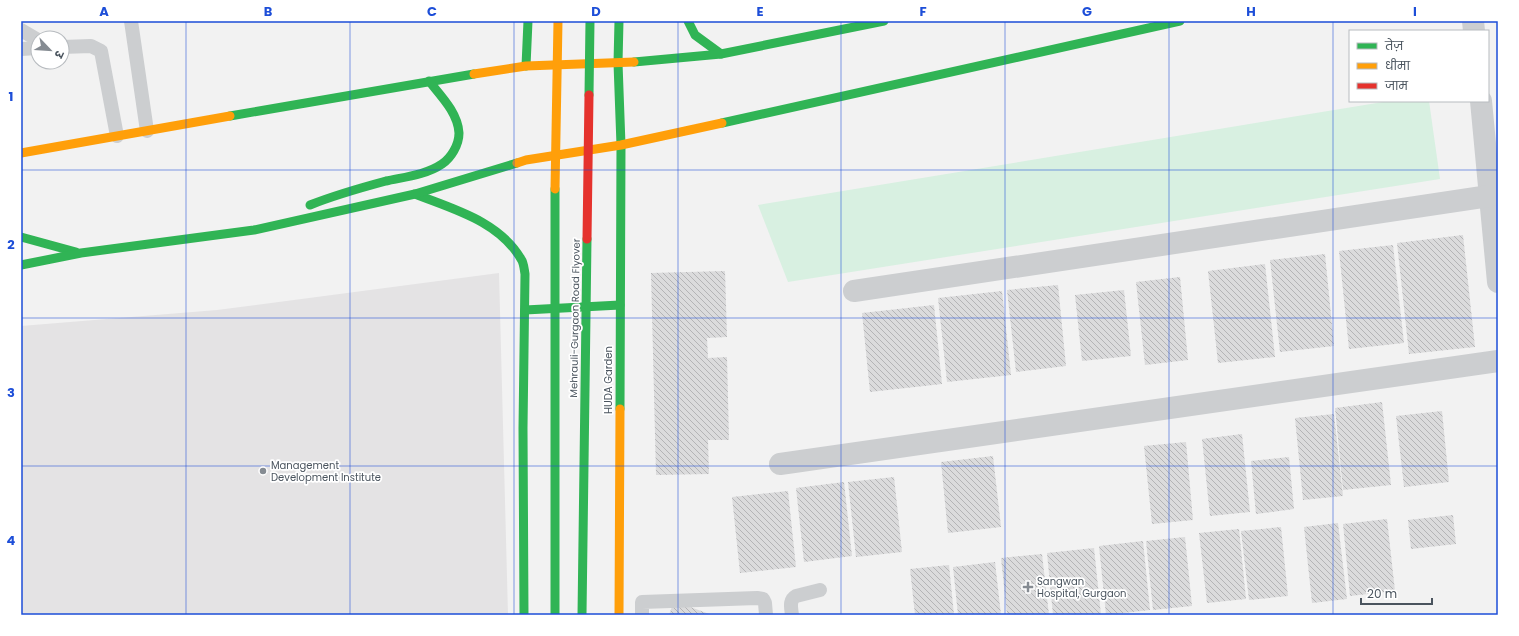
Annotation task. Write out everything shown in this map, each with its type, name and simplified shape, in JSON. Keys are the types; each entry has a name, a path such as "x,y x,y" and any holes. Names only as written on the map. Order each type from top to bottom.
{"main road":[{"path":"526,66 528,21"},
{"name":"Mehrauli-Gurgaon Road Flyover","path":"555,615 555,149 558,21"},
{"name":"Mehrauli-Gurgaon Road Flyover","path":"582,615 590,21"},
{"name":"HUDA Garden","path":"619,21 618,63 621,145 619,615"},
{"path":"688,21 695,35 721,54"},
{"path":"21,153 429,81 526,66 618,63 721,54 884,21"},
{"path":"21,265 81,253 254,230 415,194 526,160 621,145 1180,21"},
{"path":"254,230 335,196 433,168 447,161 454,149 459,134 455,118 429,81"},
{"path":"415,194 478,219 506,239 522,260 525,274 523,428 524,615"},
{"path":"21,237 81,253"},
{"path":"525,310 620,305"}],"street":[{"path":"1481,102 1492,158 1489,196 1498,282"},
{"path":"854,291 1489,196"},
{"path":"780,464 1498,361"}],"lane":[{"path":"131,21 147,131"},
{"path":"21,30 30,35"},
{"path":"70,47 91,46 101,51 117,136"},
{"path":"792,615 790,605 793,598 820,590"},
{"path":"642,615 642,602 757,598 763,599 765,603 766,615"}],"shaded area":[{"name":"Management Development Institute","path":"499,273 508,615 21,615 21,326 217,310"}],"green space":[{"path":"1383,102 1429,102 1440,179 788,282 758,205"}],"building":[{"path":"1463,235 1475,347 1409,354 1397,243"},
{"path":"1393,245 1404,343 1349,349 1339,251"},
{"path":"1325,254 1334,346 1280,352 1270,260"},
{"path":"1265,264 1275,357 1218,363 1208,271"},
{"path":"725,271 727,337 707,338 708,358 727,357 729,440 708,440 709,474 656,475 651,273"},
{"path":"1180,277 1188,360 1145,365 1136,282"},
{"path":"1058,285 1066,366 1016,372 1007,290"},
{"path":"1124,290 1131,356 1082,361 1075,295"},
{"path":"1002,291 1011,375 947,382 938,298"},
{"path":"934,305 942,384 870,392 862,313"},
{"path":"1382,402 1391,485 1343,490 1335,408"},
{"path":"1442,411 1449,482 1404,487 1396,416"},
{"path":"1334,414 1343,496 1303,500 1295,418"},
{"path":"1242,434 1250,512 1210,516 1202,439"},
{"path":"1186,442 1193,520 1152,524 1144,446"},
{"path":"993,456 1001,527 948,533 941,462"},
{"path":"1289,457 1294,509 1256,514 1251,461"},
{"path":"894,477 902,552 856,557 848,482"},
{"path":"844,482 852,556 804,562 796,488"},
{"path":"788,491 796,567 740,573 732,497"},
{"path":"1453,515 1456,544 1411,549 1408,520"},
{"path":"1387,519 1395,591 1350,596 1343,524"},
{"path":"1338,523 1347,599 1312,603 1304,527"},
{"path":"1281,527 1288,596 1249,600 1241,531"},
{"path":"1239,529 1246,599 1207,603 1199,533"},
{"path":"1185,537 1192,606 1153,610 1146,541"},
{"path":"1143,541 1150,610 1106,615 1099,546"},
{"path":"1094,548 1101,615 1053,615 1047,553"},
{"path":"1042,554 1049,615 1007,615 1001,558"},
{"path":"995,562 1001,615 958,615 953,567"},
{"path":"949,565 954,615 915,615 910,569"},
{"path":"674,601 712,615 669,615"}],"traffic: fast":[{"path":"526,66 528,21"},
{"path":"589,95 590,21"},
{"path":"619,21 618,63 621,145 620,409"},
{"path":"688,21 695,35 721,54"},
{"path":"634,62 721,54 884,21"},
{"path":"722,123 1180,21"},
{"path":"230,116 474,74"},
{"path":"310,205 367,186 429,171 442,164 448,158 454,151 458,142 458,126 456,119 448,105 429,81"},
{"path":"21,265 81,253 254,230 415,194 517,163"},
{"path":"555,189 555,615"},
{"path":"415,194 459,211 488,226 512,246 523,264 525,274 523,428 524,615"},
{"path":"21,237 76,252"},
{"path":"582,615 587,239"},
{"path":"525,310 620,305"}],"traffic: slow":[{"path":"555,189 558,21"},
{"path":"474,74 526,66 634,62"},
{"path":"21,153 230,116"},
{"path":"517,163 526,160 621,145 722,123"},
{"path":"619,615 620,409"}],"traffic: jam":[{"path":"587,239 589,95"}],"place":[{"name":"Management Development Institute","path":"263,471"},
{"name":"Sangwan Hospital, Gurgaon","path":"1028,587"}]}
